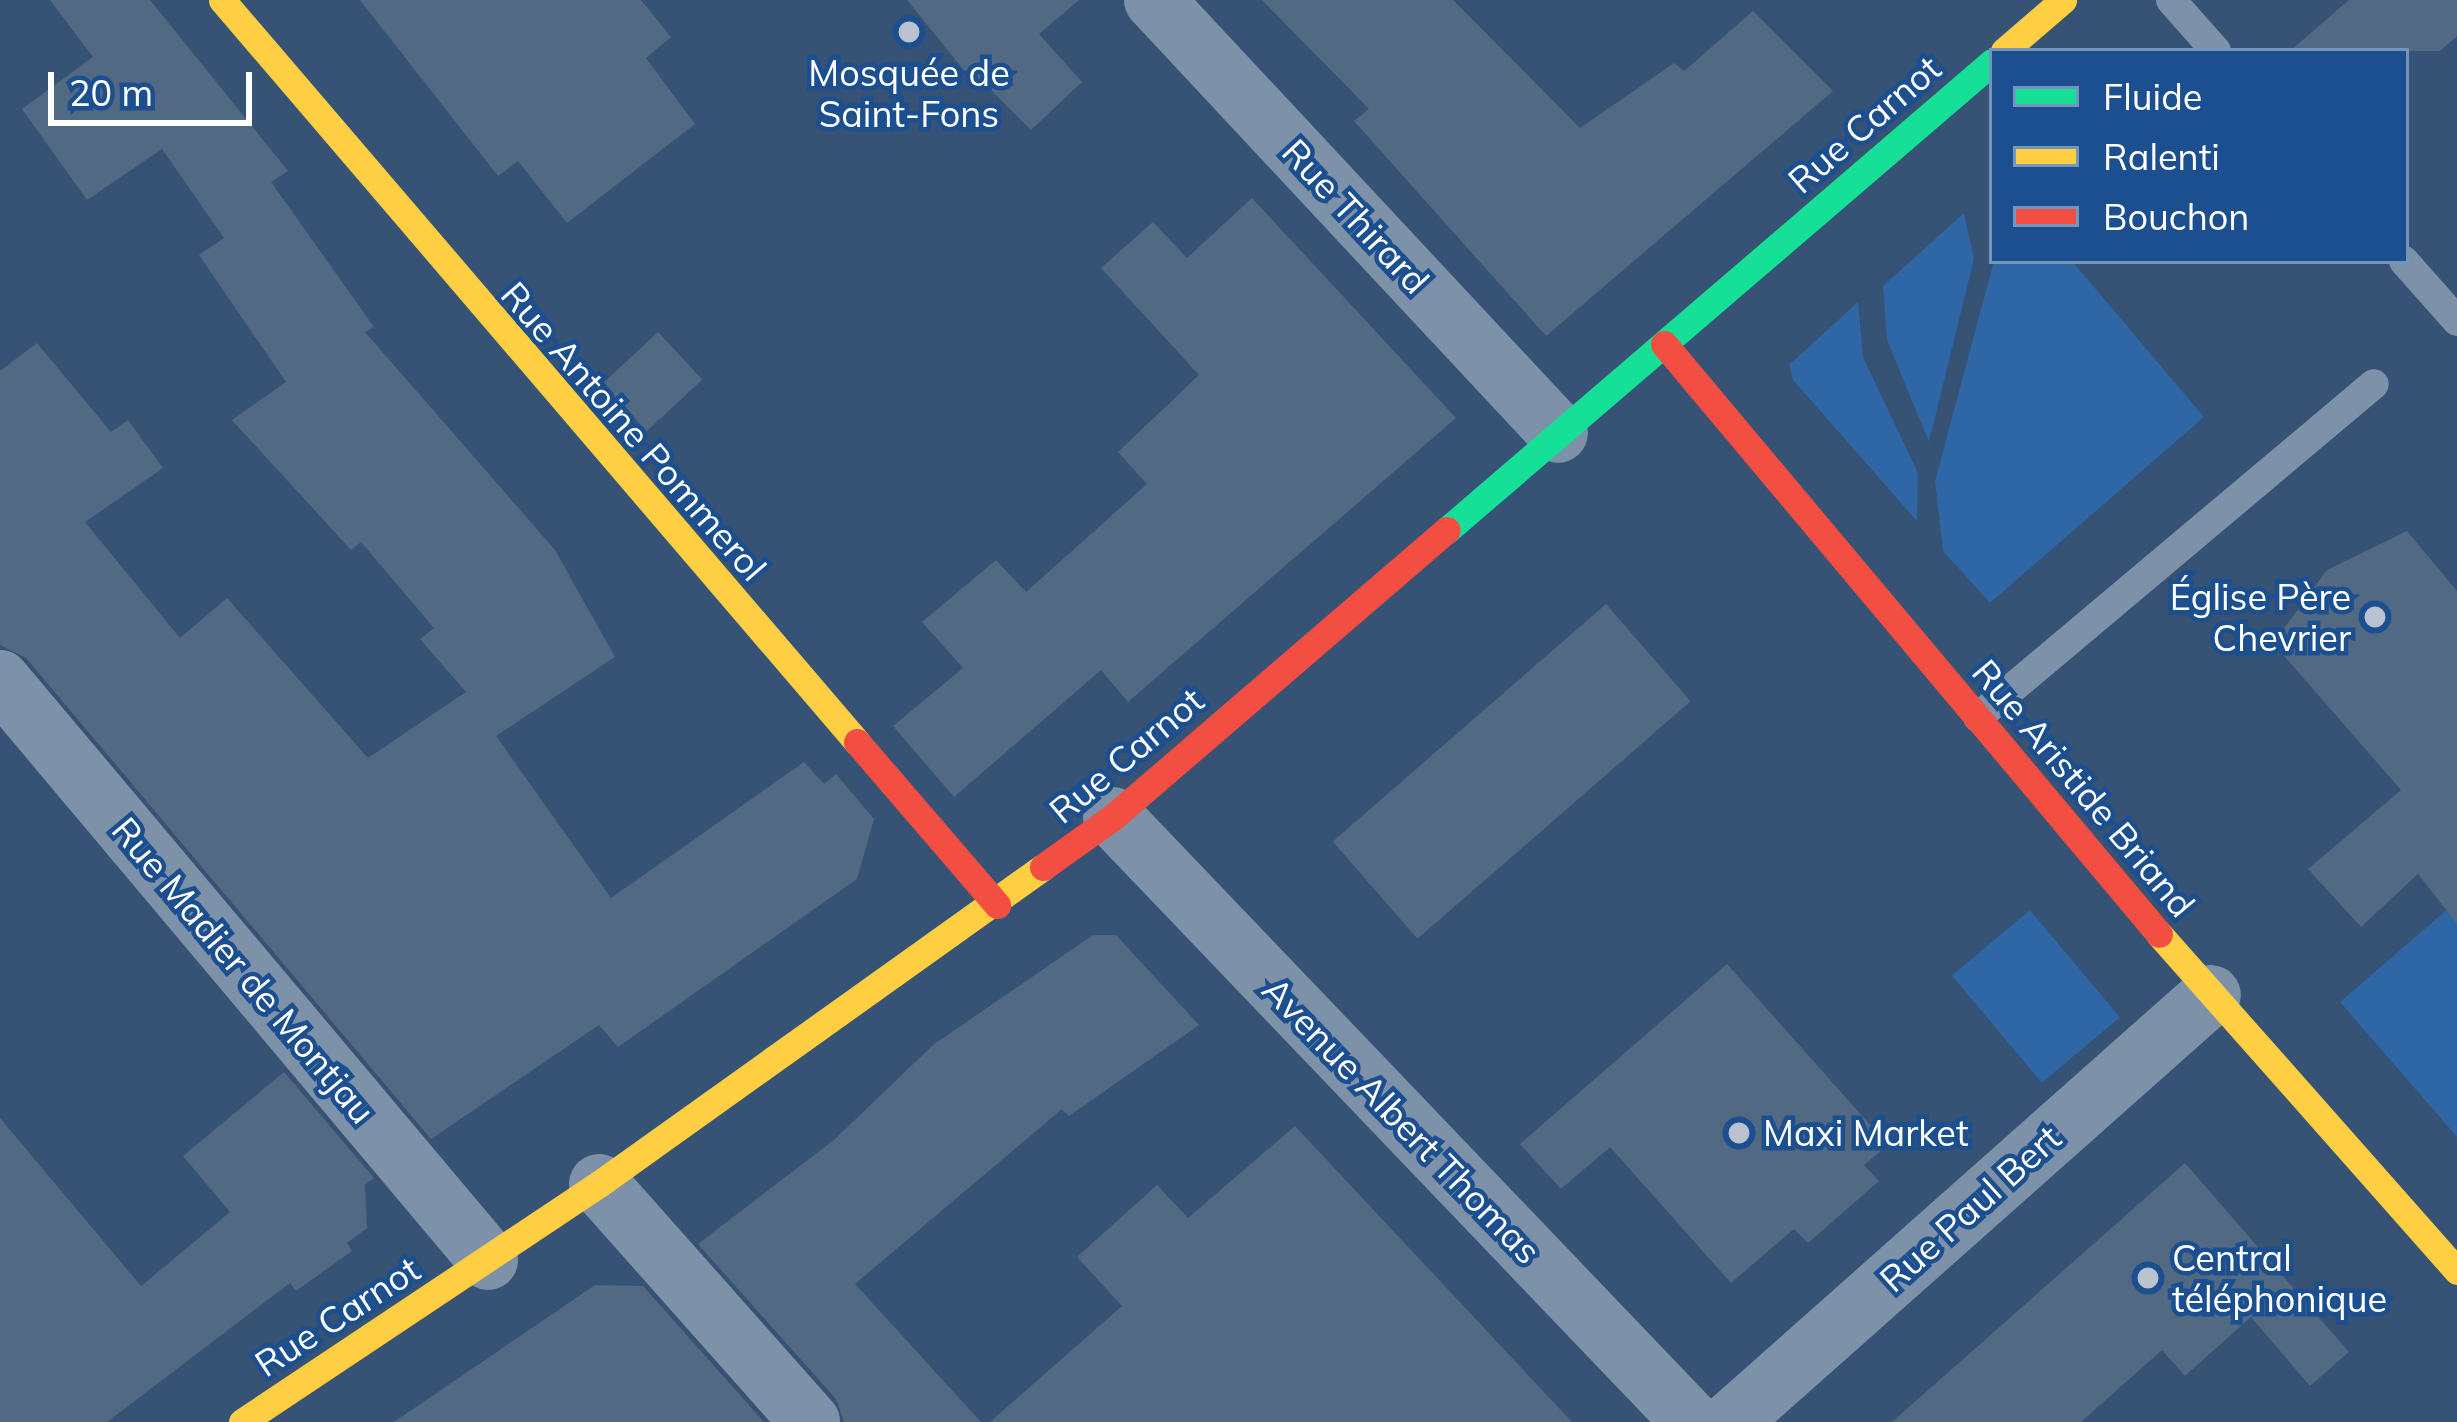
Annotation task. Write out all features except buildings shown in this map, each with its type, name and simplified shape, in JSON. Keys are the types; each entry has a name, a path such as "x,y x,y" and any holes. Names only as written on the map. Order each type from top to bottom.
{"street":[{"name":"Rue Antoine Pommerol","path":"222,0 997,905"},
{"name":"Rue Thirard","path":"1154,0 1558,433"},
{"path":"2007,48 2063,0"},
{"name":"Rue Carnot","path":"242,1422 599,1184 997,905 1113,817 1989,65"},
{"name":"Rue Aristide Briand","path":"1664,344 2211,995 2457,1271"},
{"name":"Rue Madier de Montjau","path":"0,680 488,1260"},
{"name":"Avenue Albert Thomas","path":"1113,817 1692,1422"},
{"name":"Rue Paul Bert","path":"1730,1422 2211,995"},
{"path":"599,1184 810,1422"}],"lane":[{"path":"2171,0 2213,48"},
{"path":"2407,264 2457,321"},
{"path":"1978,717 2374,384"}],"shaded area":[{"path":"1964,213 1974,259 1929,442 1887,340 1883,286"},
{"path":"1993,264 2075,264 2204,417 1990,603 1943,551 1935,481"},
{"path":"1858,302 1863,357 1918,473 1917,521 1793,380 1789,365"},
{"path":"2457,901 2457,1137 2340,1002"},
{"path":"2030,910 2120,1017 2042,1083 1952,976"}],"traffic: fast":[{"path":"1447,530 1989,65"}],"traffic: slow":[{"path":"222,0 857,742"},
{"path":"2007,48 2063,0"},
{"path":"242,1422 599,1184 1043,867"},
{"path":"2159,934 2457,1271"}],"traffic: jam":[{"path":"1664,344 2159,934"},
{"path":"1043,867 1113,817 1447,530"},
{"path":"857,742 997,905"}],"place":[{"name":"Mosquée de Saint-Fons","path":"909,32"},
{"name":"Église Père Chevrier","path":"2375,617"},
{"name":"Maxi Market","path":"1739,1133"},
{"name":"Central téléphonique","path":"2148,1278"}]}
